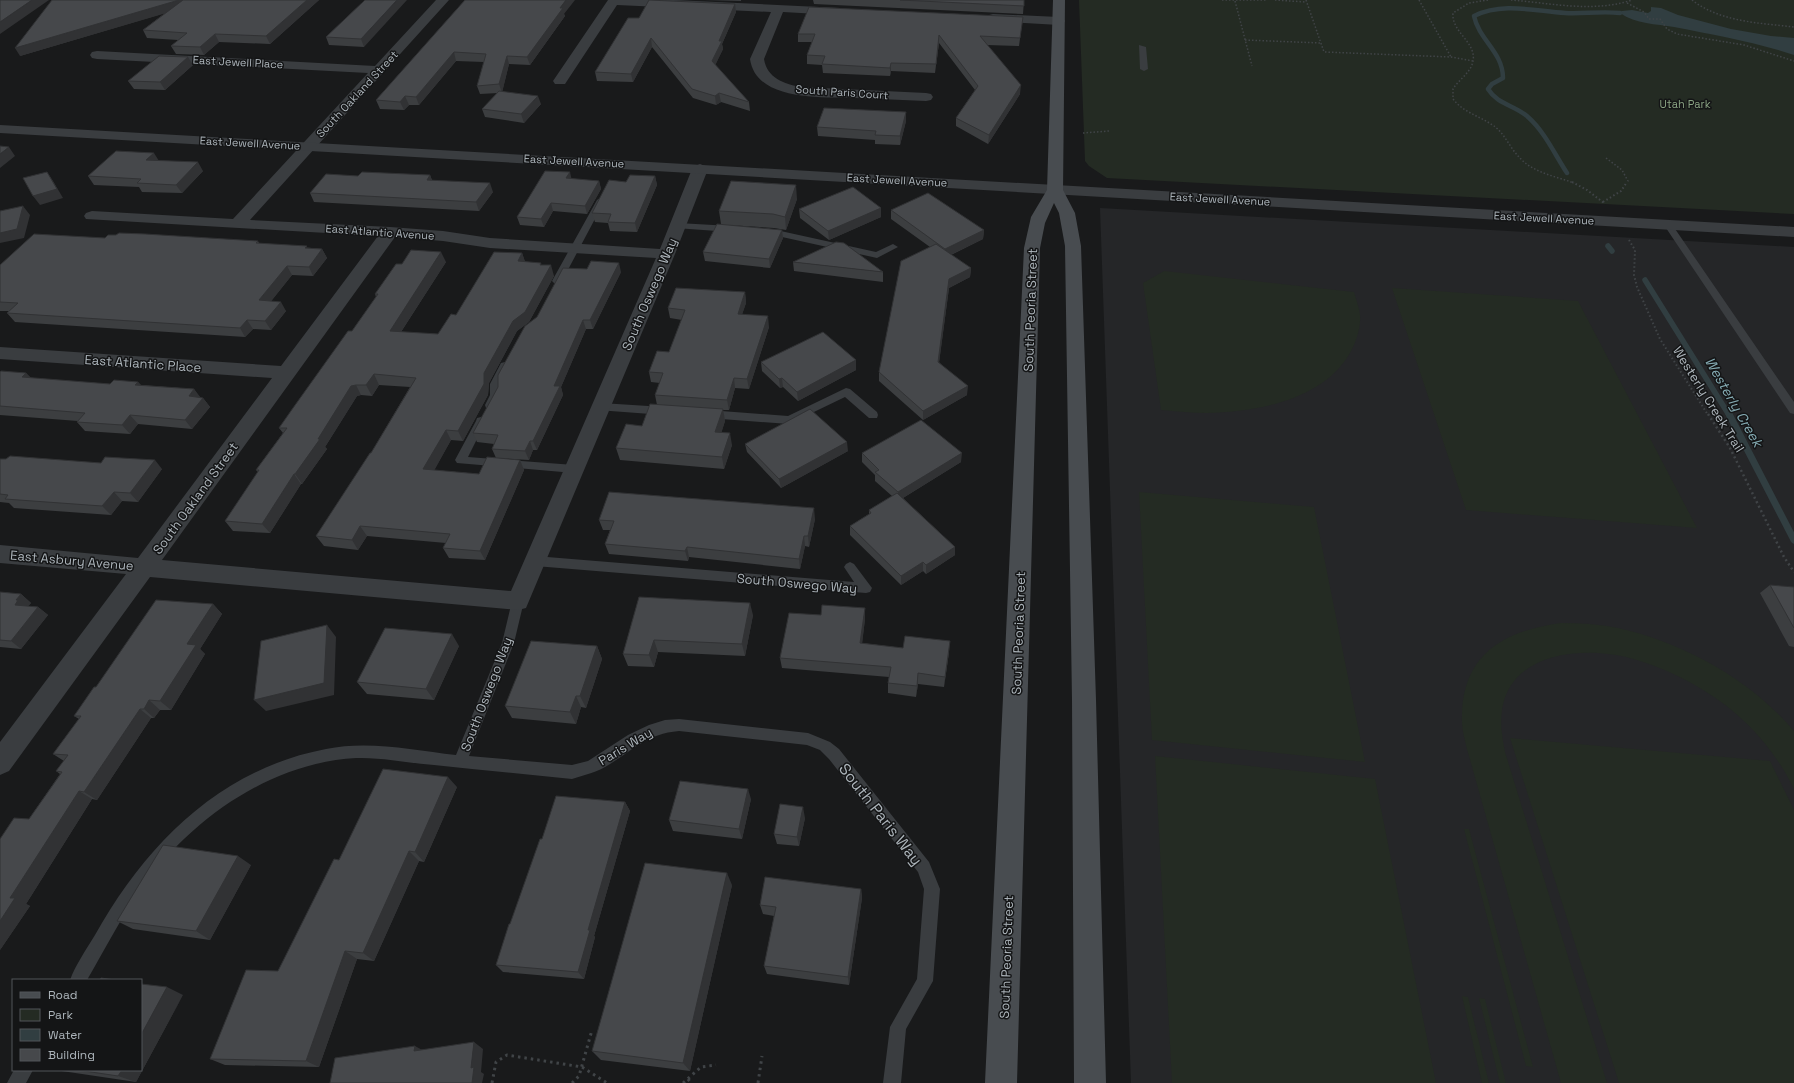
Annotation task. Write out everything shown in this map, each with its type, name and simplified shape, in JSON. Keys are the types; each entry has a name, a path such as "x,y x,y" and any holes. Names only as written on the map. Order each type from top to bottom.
{"main road":[{"path":"1059,0 1055,190 1067,213 1073,246 1084,700 1090,1083"},
{"name":"South Peoria Street","path":"1001,1083 1032,248 1041,209 1055,190"}],"street":[{"name":"South Oakland Street","path":"238,223 443,0"},
{"path":"560,81 614,0 849,11"},
{"name":"South Paris Court","path":"779,8 757,59 758,68 764,76 773,82 794,90 814,92 926,97"},
{"path":"981,17 1059,21"},
{"name":"East Jewell Place","path":"97,55 379,70"},
{"name":"East Jewell Avenue","path":"0,129 1794,232"},
{"name":"South Oswego Way","path":"518,601 667,254 700,169"},
{"name":"East Atlantic Avenue","path":"92,216 390,232 443,236 490,243 667,254"},
{"name":"South Oakland Street","path":"0,763 390,232"},
{"name":"East Atlantic Place","path":"0,353 286,373"},
{"name":"East Asbury Avenue","path":"0,554 145,566"},
{"path":"145,566 518,601"}],"lane":[{"path":"1142,47 1144,69"},
{"path":"552,290 606,190"},
{"path":"1668,225 1794,410"},
{"name":"South Oswego Way","path":"678,226 742,230"},
{"path":"758,231 774,232 877,255 893,247"},
{"path":"509,358 495,384 495,395 461,460 574,469"},
{"path":"695,414 789,420 846,392 873,415"},
{"path":"601,407 672,412"},
{"name":"South Oswego Way","path":"535,561 866,588 850,567"},
{"name":"South Oswego Way","path":"79,979 127,897 146,869 178,834 210,807 245,785 283,767 319,757 356,752 460,761 508,643 518,601"},
{"name":"Paris Way","path":"460,761 572,772 593,766 649,729 666,725 679,725 808,739 825,746 834,754"},
{"name":"South Paris Way","path":"834,754 924,867 932,889 925,982 898,1027 892,1083"},
{"path":"16,1083 23,1071"}],"path":[{"path":"1222,0 1268,0"},
{"path":"1275,0 1306,1 1324,52 1451,57 1473,61"},
{"path":"1419,0 1451,57"},
{"path":"1488,0 1467,3 1453,13 1453,23 1473,51 1473,61 1470,69 1454,88 1452,94 1454,100 1459,106 1495,127 1526,164 1541,173 1576,184 1591,192 1603,202 1613,194 1621,191 1628,181 1622,170 1606,158"},
{"path":"1511,0 1587,5 1614,5 1632,0"},
{"path":"1692,0 1701,7 1719,14 1750,21 1794,27"},
{"path":"1235,1 1252,66"},
{"path":"1627,2 1644,12 1649,19 1660,20 1667,28 1677,34 1744,45 1794,61"},
{"path":"1245,40 1321,43"},
{"path":"1083,134 1109,131"},
{"name":"Westerly Creek Trail","path":"1626,236 1635,250 1634,275 1637,287 1660,339 1670,357 1730,448 1784,557 1794,572"},
{"path":"572,1083 579,1076 592,1030"},
{"path":"492,1083 496,1062 507,1055 582,1067 607,1083"},
{"path":"758,1083 762,1056"},
{"path":"683,1083 701,1067 716,1065"},
{"path":"688,1079 691,1083"}],"shaded area":[{"path":"1100,208 1794,247 1794,1083 1131,1083"}],"green space":[{"name":"Utah Park","path":"1079,0 1794,0 1794,214 1107,178 1089,166 1085,161"},
{"path":"1164,271 1354,292 1360,315 1360,325 1356,340 1350,353 1338,369 1323,382 1306,392 1287,400 1247,410 1226,412 1201,413 1161,410 1143,283"},
{"path":"1392,288 1578,301 1697,528 1466,510"},
{"path":"1139,492 1314,507 1365,762 1152,740"},
{"path":"1561,623 1590,624 1618,628 1667,643 1691,653 1736,680 1757,695 1777,712 1794,731 1794,789 1777,759 1767,746 1731,709 1694,685 1666,670 1646,663 1626,657 1608,654 1569,654 1550,658 1533,665 1518,676 1508,691 1501,715 1505,752 1607,1083 1561,1083 1467,749 1462,725 1463,699 1468,680 1477,664 1489,651 1503,640 1520,633"},
{"path":"1510,738 1770,761 1794,810 1794,1083 1619,1083"},
{"path":"1155,756 1375,779 1436,1083 1172,1083"},
{"path":"1464,829 1469,829 1533,1067 1526,1066"},
{"path":"1462,996 1468,997 1489,1083 1482,1083"},
{"path":"1479,998 1485,999 1506,1083 1500,1083"}],"water":[{"path":"1651,7 1661,8 1678,15 1731,29 1771,36 1794,38 1794,55 1734,39 1639,21 1626,17 1620,13 1622,11 1632,10 1648,13 1651,11"}],"building":[{"path":"0,0 32,0 0,22"},
{"path":"52,0 179,0 15,48"},
{"path":"183,0 307,0 266,36 215,34 200,47 171,46 187,33 143,30"},
{"path":"365,0 397,0 361,39 326,37"},
{"path":"465,0 566,0 560,8 563,8 527,57 507,56 499,84 477,86 486,54 454,52 416,97 405,96 400,102 376,100"},
{"path":"649,0 735,4 719,41 722,41 712,61 749,102 719,93 715,96 692,89 651,38 631,74 595,72 628,18 639,18"},
{"path":"900,0 1024,0 1024,6"},
{"path":"809,7 1023,17 1020,38 980,36 1021,85 989,135 956,118 978,86 939,35 936,64 891,63 890,68 822,64 825,56 807,55 815,34 798,34"},
{"path":"159,56 188,57 160,82 128,81"},
{"path":"499,91 538,96 521,114 482,109"},
{"path":"824,108 906,112 900,136 875,135 876,131 817,127"},
{"path":"0,146 9,147 0,154"},
{"path":"116,151 154,153 146,160 198,162 176,185 137,183 141,179 88,176"},
{"path":"545,171 570,172 566,178 599,181 585,206 551,203 541,219 517,217"},
{"path":"47,172 57,189 33,196 23,178"},
{"path":"362,172 430,175 427,180 490,183 476,202 310,193 326,174 358,176"},
{"path":"630,175 655,176 635,223 608,222 611,214 592,213 609,180 626,182"},
{"path":"731,181 796,185 785,217 773,214 719,211"},
{"path":"853,187 881,208 828,231 799,209"},
{"path":"928,193 984,230 945,249 891,210"},
{"path":"23,206 17,229 0,233 0,211"},
{"path":"717,224 782,230 769,259 703,252"},
{"path":"119,233 258,241 256,243 307,246 305,248 322,249 309,267 287,266 259,300 281,302 265,321 247,320 240,328 7,313 18,303 0,302 0,265 34,234 105,238 108,235 116,235"},
{"path":"836,242 844,243 883,272 793,262"},
{"path":"936,244 971,268 949,279 938,362 968,386 923,411 879,372 901,261"},
{"path":"411,250 441,252 390,331 438,334 451,314 456,315 494,252 522,253 518,261 541,263 540,265 551,265 525,312 513,321 484,373 484,384 458,431 446,430 423,469 479,474 487,457 520,460 480,551 443,548 450,534 360,526 352,540 316,536 371,453 416,378 374,374 366,385 351,386 318,439 320,439 294,474 262,524 225,521 259,470 256,470 287,428 279,428 348,331 352,331 378,294 375,294 396,264 402,264"},
{"path":"591,261 619,263 590,320 583,320 554,386 560,386 533,441 530,441 525,451 492,449 498,435 473,433 498,387 498,375 525,326 537,317 563,268 587,269"},
{"path":"676,288 745,292 738,314 768,316 747,379 734,378 727,400 655,395 663,373 649,372 657,351 669,352 685,310 668,308"},
{"path":"823,332 856,360 797,392 782,378 779,379 761,362"},
{"path":"1,371 26,373 22,377 110,384 114,380 138,382 135,385 194,389 189,396 203,398 185,420 130,415 122,425 77,422 85,413 0,406"},
{"path":"650,404 723,409 715,432 730,433 722,457 616,448 626,424 642,426"},
{"path":"810,409 847,442 779,479 745,444"},
{"path":"921,420 962,453 898,492 875,472 879,470 862,453"},
{"path":"10,456 101,463 105,457 155,460 130,493 114,492 102,506 5,499 8,495 0,494 0,459 6,459"},
{"path":"609,492 814,508 808,536 804,536 799,559 687,547 685,551 605,544 614,521 599,520"},
{"path":"897,493 955,547 926,565 923,562 901,576 850,526 871,513 869,510"},
{"path":"1770,585 1794,587 1794,628"},
{"path":"0,592 21,594 16,600 18,600 15,605 38,607 11,641 0,640"},
{"path":"639,597 750,603 742,644 654,640 649,655 623,654"},
{"path":"156,600 213,604 187,644 196,645 160,701 149,700 144,709 140,709 84,792 79,791 10,898 15,898 0,921 0,839 14,818 29,819 62,772 56,771 68,755 53,754 81,716 74,716 94,687 96,687"},
{"path":"822,605 865,608 860,643 903,648 905,636 950,641 945,677 918,673 917,686 888,683 891,667 780,658 789,613 821,615"},
{"path":"327,625 324,683 254,700 261,641"},
{"path":"385,628 452,634 426,689 357,682"},
{"path":"531,641 597,646 580,696 576,696 570,712 505,706"},
{"path":"383,769 448,777 415,852 409,851 363,953 345,951 306,1061 210,1059 246,970 278,971 334,859 339,860"},
{"path":"680,781 748,789 739,829 669,820"},
{"path":"556,796 625,802 588,930 590,930 578,972 496,965 509,924 540,839 542,839"},
{"path":"780,804 803,807 797,837 774,834"},
{"path":"163,845 238,856 196,931 117,921"},
{"path":"645,863 727,873 683,1063 592,1051"},
{"path":"765,877 861,889 848,977 764,966 776,907 760,905"},
{"path":"142,984 167,987 142,1033"},
{"path":"474,1042 471,1068 474,1067 472,1083 330,1083 335,1058 415,1046 414,1051"},
{"path":"85,1071 121,1071 118,1076"}],"waterway":[{"name":"Westerly Creek","path":"1567,173 1545,137 1534,123 1523,113 1502,102 1488,89 1492,84 1503,78 1502,69 1495,53 1481,32 1474,16 1496,9 1507,8 1565,13 1620,13"},
{"name":"Westerly Creek","path":"1608,246 1612,251"},
{"name":"Westerly Creek","path":"1645,280 1729,415"},
{"name":"Westerly Creek","path":"1729,414 1794,540"}]}
